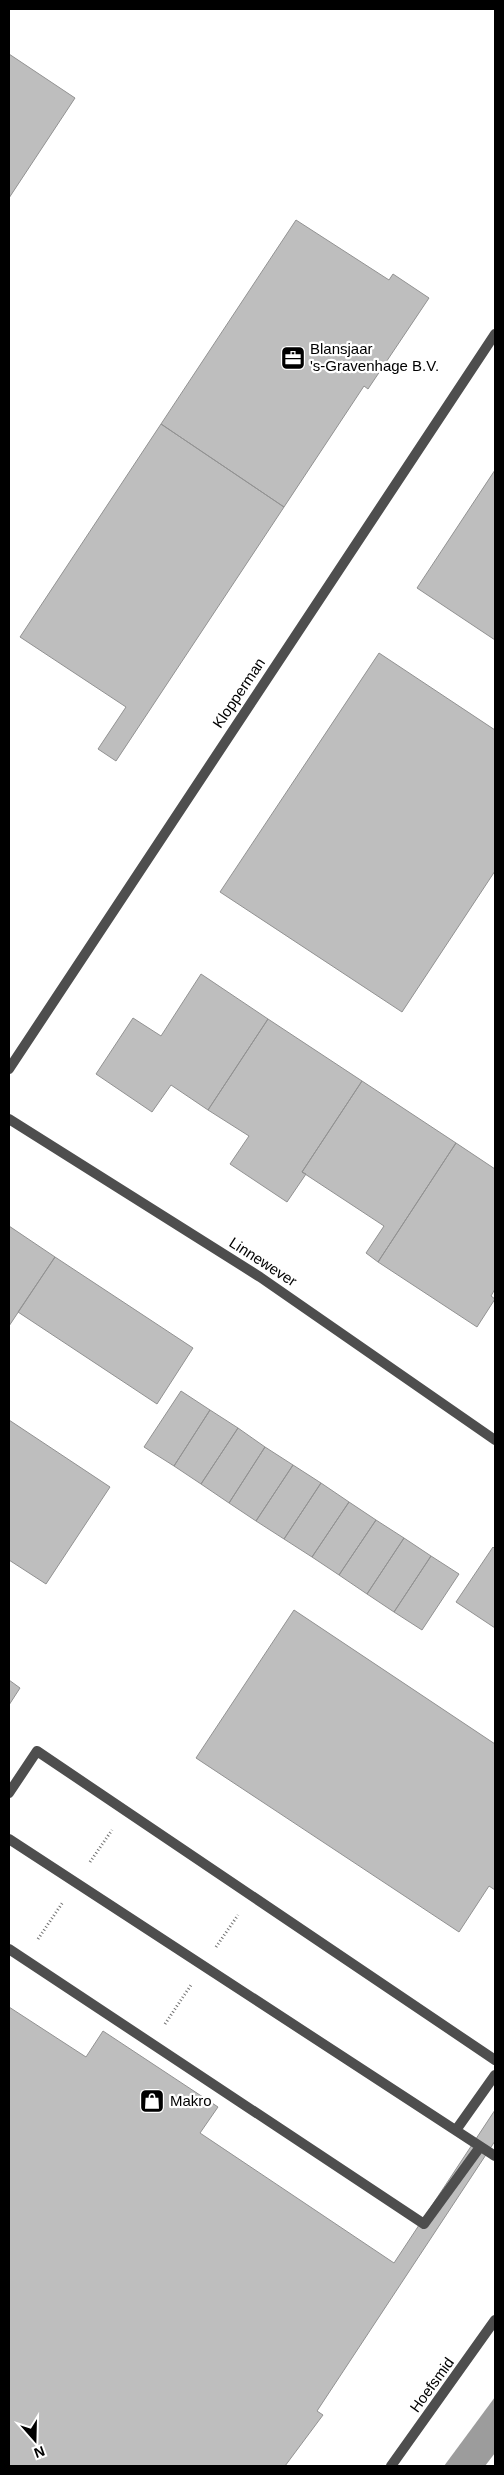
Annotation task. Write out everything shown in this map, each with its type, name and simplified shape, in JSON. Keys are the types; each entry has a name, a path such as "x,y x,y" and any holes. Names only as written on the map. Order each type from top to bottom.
{"street":[{"name":"Klopperman","path":"9,1069 495,334"},
{"name":"Linnewever","path":"9,1118 260,1277 495,1440"},
{"path":"9,1793 36,1751 495,2060"},
{"path":"9,1839 495,2156"},
{"path":"9,1949 424,2224 480,2147"},
{"path":"456,2130 495,2075"},
{"name":"Hoefsmid","path":"391,2466 495,2320"}],"shaded area":[{"path":"495,2397 495,2453 485,2466 444,2466"}],"building":[{"path":"9,54 75,98 9,198"},
{"path":"296,220 389,280 393,274 429,298 368,389 364,386 284,507 161,424"},
{"path":"161,424 284,507 116,761 98,749 126,707 20,637"},
{"path":"495,470 495,640 417,588"},
{"path":"379,653 495,730 495,871 402,1012 220,892"},
{"path":"201,974 268,1019 208,1110 171,1085 152,1112 96,1074 133,1018 161,1036"},
{"path":"268,1019 362,1081 302,1172 306,1174 287,1202 230,1164 249,1136 208,1110"},
{"path":"362,1081 456,1143 378,1262 366,1253 384,1226 302,1172"},
{"path":"456,1143 495,1169 495,1289 491,1296 495,1299 477,1327 378,1262"},
{"path":"9,1226 55,1257 9,1326"},
{"path":"55,1257 193,1348 157,1404 18,1312"},
{"path":"181,1391 210,1410 174,1466 144,1447"},
{"path":"210,1410 238,1428 201,1484 174,1466"},
{"path":"9,1420 110,1487 46,1584 9,1560"},
{"path":"238,1428 265,1447 229,1503 201,1484"},
{"path":"265,1447 293,1465 256,1521 229,1503"},
{"path":"293,1465 321,1483 284,1539 256,1521"},
{"path":"321,1483 349,1502 312,1557 284,1539"},
{"path":"349,1502 376,1520 339,1575 312,1557"},
{"path":"376,1520 404,1538 367,1594 339,1575"},
{"path":"404,1538 431,1556 394,1612 367,1594"},
{"path":"493,1547 495,1549 495,1628 456,1602"},
{"path":"431,1556 459,1574 422,1630 394,1612"},
{"path":"294,1610 495,1744 495,1890 489,1886 459,1932 196,1758"},
{"path":"9,1680 20,1688 9,1705"},
{"path":"9,2007 86,2057 103,2031 218,2107 200,2133 394,2263 495,2110 495,2141 317,2411 323,2415 285,2466 9,2466"}],"place":[{"name":"Blansjaar 's-Gravenhage B.V.","path":"293,358"},
{"name":"Makro","path":"152,2101"}]}
